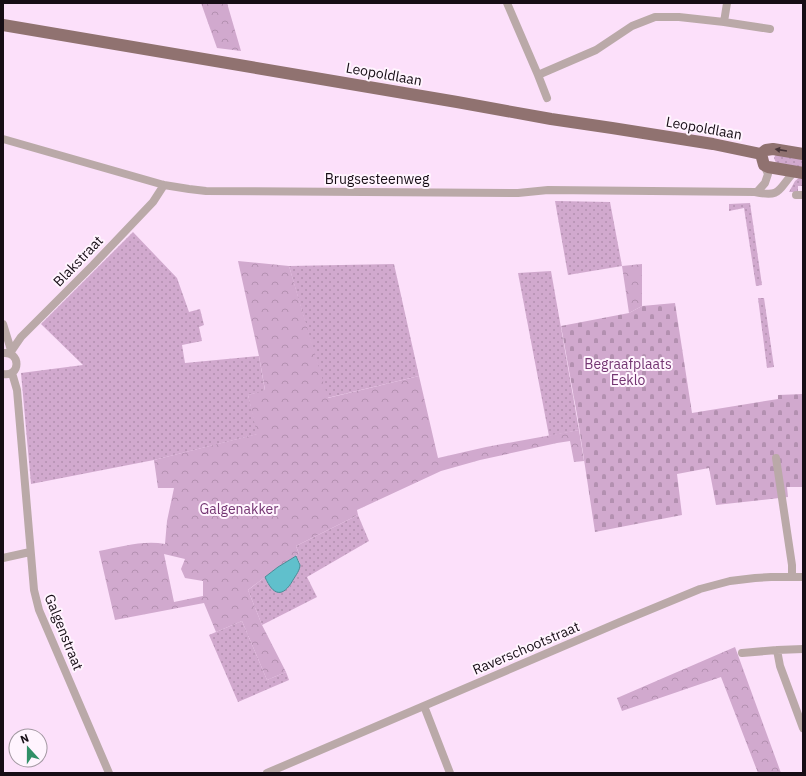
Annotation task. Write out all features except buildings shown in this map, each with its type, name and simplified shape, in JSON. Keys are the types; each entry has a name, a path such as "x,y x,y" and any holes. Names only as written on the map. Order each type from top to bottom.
{"main road":[{"name":"Leopoldlaan","path":"3,25 551,119 713,144 762,159 768,168 799,173"},
{"name":"Leopoldlaan","path":"762,159 766,150 773,149 803,154"}],"street":[{"path":"507,3 547,98"},
{"path":"724,22 727,3"},
{"path":"538,75 596,50 632,26 655,17 679,17 770,29"},
{"name":"Brugsesteenweg","path":"3,139 164,185 206,191 518,193 548,190 757,192 761,194 776,193 799,173"},
{"path":"757,192 765,183 768,174 762,159"},
{"name":"Blakstraat","path":"8,352 29,328 93,265 153,202 164,185"},
{"path":"3,324 8,352"},
{"name":"Galgenstraat","path":"8,352 13,355 17,362 17,366 12,373 17,390 34,590 39,610 109,773"},
{"path":"3,374 9,375 12,373"},
{"path":"776,458 792,565 792,577"},
{"path":"3,558 30,552"},
{"name":"Raverschootstraat","path":"267,773 700,589 742,579 803,577"},
{"path":"742,653 777,650 803,650"},
{"path":"777,650 780,666 803,728"},
{"path":"424,706 450,773"}],"green space":[{"path":"201,3 227,3 241,51 217,48"},
{"path":"776,154 803,159 803,168 776,163 774,158"},
{"path":"800,177 803,178 803,186 798,186 798,192 789,192 795,181"},
{"path":"555,201 610,202 622,266 568,275"},
{"path":"750,203 762,285 756,286 744,208 729,211 729,204"},
{"path":"133,232 177,278 189,312 200,309 204,325 199,327 202,341 182,345 185,363 259,356 265,391 248,395 258,434 154,460 31,484 21,373 83,365 41,324"},
{"name":"Galgenakker","path":"238,261 289,266 328,398 419,376 438,458 486,447 579,430 584,461 574,462 570,441 480,460 441,471 357,510 358,515 296,546 299,554 278,567 248,590 262,625 286,672 267,680 242,621 216,632 204,603 115,620 99,551 140,543 165,544 167,521 174,488 158,488 154,460 257,434 248,395 265,390","holes":["164,554 185,559 181,569 185,578 203,581 203,596 174,602"]},
{"path":"394,264 419,376 327,398 289,266"},
{"path":"642,264 642,306 629,313 622,266"},
{"path":"551,271 579,430 549,436 518,273"},
{"path":"758,298 764,298 774,367 767,368"},
{"name":"Begraafplaats Eeklo","path":"675,303 692,413 778,399 778,395 803,394 803,487 787,487 788,497 716,505 709,468 677,474 682,515 595,532 578,420 561,326 629,313 642,306"},
{"path":"358,515 369,541 307,577 317,597 262,625 248,590 265,577 268,584 289,587 298,571 300,563 296,556 299,554 296,546"},
{"path":"242,621 267,680 286,672 289,680 238,702 209,635"},
{"path":"735,647 781,773 758,773 721,677 622,711 617,698"}],"water":[{"path":"296,556 300,565 297,574 286,590 282,592 275,591 271,588 265,577"}]}
